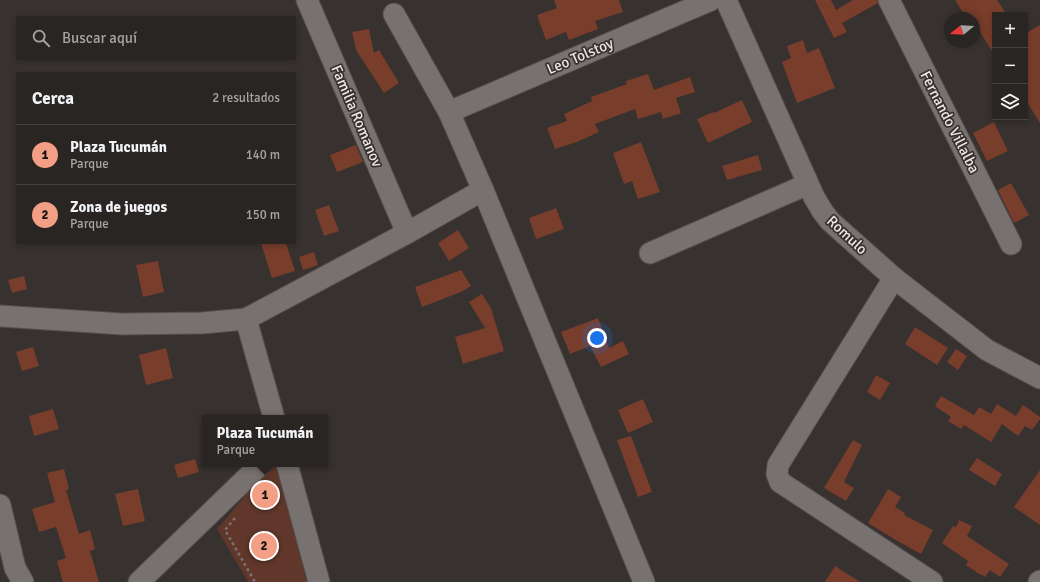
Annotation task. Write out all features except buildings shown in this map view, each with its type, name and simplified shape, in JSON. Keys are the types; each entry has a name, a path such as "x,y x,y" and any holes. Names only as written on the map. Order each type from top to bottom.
{"street":[{"name":"Familia Romanov","path":"307,0 407,233"},
{"name":"Leo Tolstoy","path":"449,112 711,0"},
{"name":"Romulo","path":"726,0 814,197 830,221 894,278 987,350 1040,378"},
{"name":"Fernando Villalba","path":"889,0 1011,244"},
{"path":"394,14 449,112 483,190 644,582"},
{"path":"650,253 808,184"},
{"path":"0,316 122,324 202,322 246,319 407,233 483,190"},
{"path":"894,278 778,465 777,474 780,482 932,582"},
{"path":"246,319 273,415"},
{"path":"139,582 258,467"},
{"path":"288,467 320,582"},
{"path":"0,505 15,568 23,582"}],"path":[{"path":"235,518 225,530 255,582"}],"shaded area":[{"path":"269,467 277,467 307,582 248,582 217,529"}],"place":[{"name":"Plaza Tucumán","path":"265,495"},
{"name":"Zona de juegos","path":"264,546"}]}
